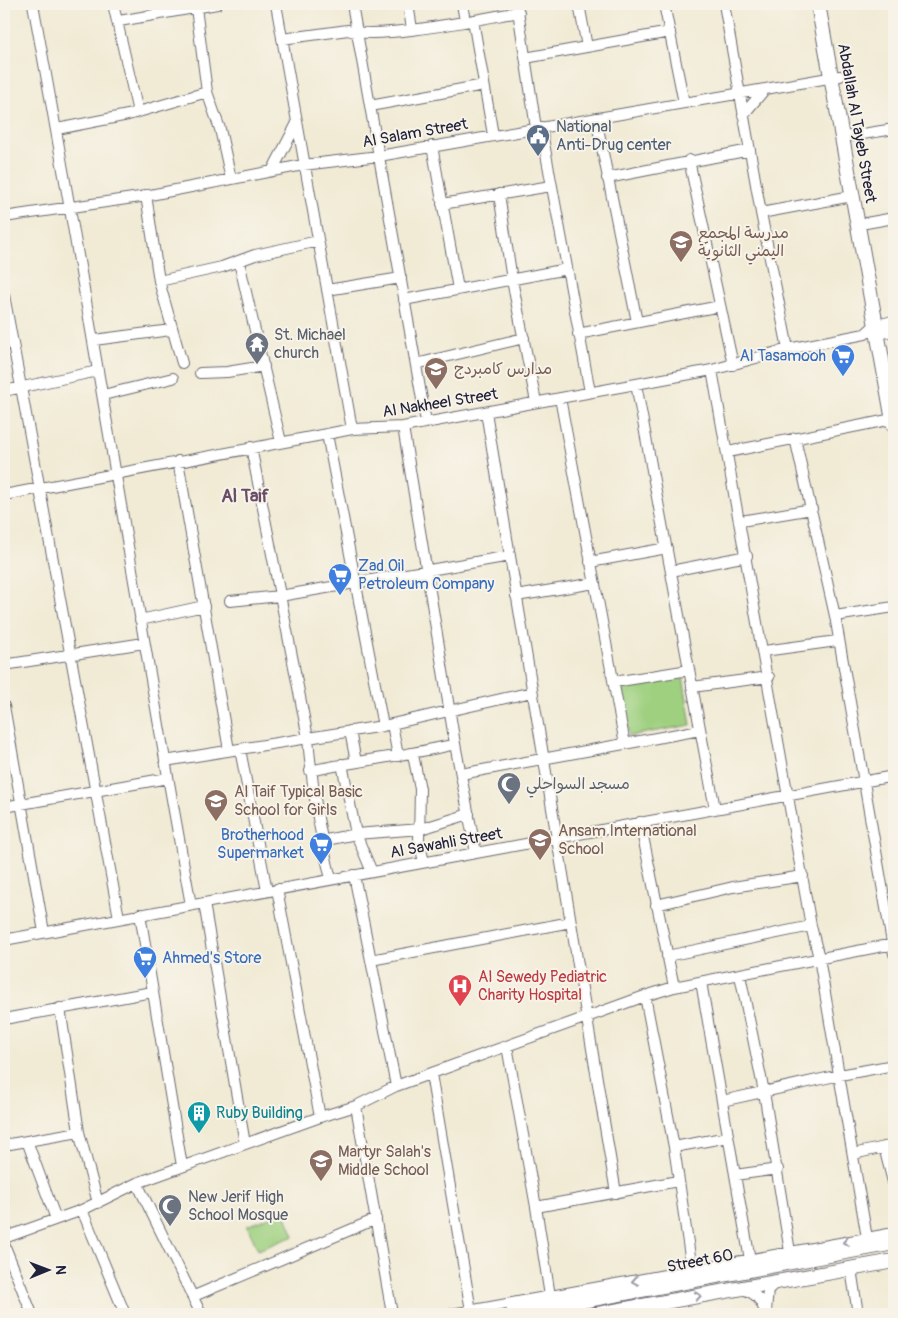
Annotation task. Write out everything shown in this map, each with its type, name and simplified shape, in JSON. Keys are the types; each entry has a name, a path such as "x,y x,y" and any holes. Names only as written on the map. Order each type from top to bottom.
{"main road":[{"name":"Abdallah Al Tayeb Street","path":"818,4 850,136 866,223 883,328 894,423"},
{"name":"Abdallah Al Tayeb Street","path":"826,4 852,196 894,379"},
{"name":"Street 60","path":"512,1314 829,1250 894,1243"},
{"name":"Street 60","path":"598,1314 894,1261"}],"street":[{"path":"33,4 94,340 114,474 192,905"},
{"path":"113,4 138,112"},
{"path":"118,21 217,4"},
{"path":"276,4 296,125 352,430"},
{"path":"352,4 426,422"},
{"path":"408,4 412,29"},
{"path":"462,4 469,20 493,135"},
{"path":"579,4 588,47"},
{"path":"664,4 684,103"},
{"path":"724,4 761,213 788,349"},
{"path":"196,8 208,92 222,136 232,179"},
{"path":"282,39 348,30 357,34 412,29 469,20 518,8 525,58 590,392"},
{"path":"525,58 670,32"},
{"name":"Al Salam Street","path":"4,217 146,195 304,165 378,156 835,77"},
{"path":"370,106 484,85"},
{"path":"743,115 765,89"},
{"path":"56,129 138,112 208,92"},
{"path":"596,118 637,322"},
{"path":"272,171 296,125"},
{"path":"850,136 894,129"},
{"path":"432,146 458,289"},
{"path":"608,178 690,160 750,150"},
{"path":"690,160 733,365"},
{"path":"442,204 551,186"},
{"path":"499,194 512,280 536,402"},
{"path":"146,195 159,281 171,330 182,363"},
{"path":"761,213 852,196"},
{"path":"866,223 894,218"},
{"path":"159,281 238,262 255,255 318,242"},
{"path":"238,262 281,442"},
{"path":"404,300 567,270"},
{"path":"327,290 400,278"},
{"path":"4,295 119,918"},
{"path":"578,334 720,306"},
{"name":"Al Nakheel Street","path":"4,495 251,447 352,430 403,427 712,370 788,349 855,336 883,328"},
{"path":"94,340 171,330"},
{"path":"416,364 524,338"},
{"path":"200,373 227,372 264,366"},
{"path":"712,370 769,677 867,1238"},
{"path":"4,391 98,371"},
{"path":"102,395 173,378"},
{"path":"636,384 715,809"},
{"path":"560,398 625,744"},
{"path":"486,412 616,1193"},
{"path":"728,452 795,438 894,423"},
{"path":"403,427 455,744 476,853"},
{"path":"327,434 355,582 387,725 398,756"},
{"path":"4,1238 82,1210 137,1183 182,1166 356,1106 396,1086 587,1019 645,996 674,987 819,958 893,949 890,905 863,781 837,641 835,616 795,438"},
{"path":"251,447 308,738 310,771 321,841 331,879"},
{"path":"178,461 229,750"},
{"path":"741,521 812,509"},
{"path":"590,562 667,548"},
{"path":"230,601 280,596 510,556"},
{"path":"671,571 747,556"},
{"path":"516,596 595,583"},
{"path":"140,620 204,606"},
{"path":"835,616 894,607"},
{"path":"764,651 837,641"},
{"path":"4,665 70,653 144,643"},
{"path":"614,682 689,670"},
{"path":"692,687 769,677"},
{"path":"165,761 387,725 532,692"},
{"path":"4,706 44,932"},
{"path":"461,774 700,730"},
{"path":"350,731 356,762"},
{"path":"310,771 342,764 413,755 455,744"},
{"path":"240,749 320,1117"},
{"path":"413,755 420,789 421,829 419,841 424,862"},
{"path":"342,764 356,834 372,872"},
{"name":"Al Sawahli Street","path":"4,940 894,776"},
{"path":"4,807 168,778"},
{"path":"321,841 356,834 421,829 468,814"},
{"path":"640,822 674,987"},
{"path":"354,875 396,1086"},
{"path":"656,905 732,887 803,876"},
{"path":"204,903 245,1144"},
{"path":"140,914 182,1166"},
{"path":"371,960 571,922"},
{"path":"667,956 812,926"},
{"path":"740,975 778,1169 790,1252"},
{"path":"701,982 750,1260"},
{"path":"4,1018 152,992"},
{"path":"645,996 674,1147 692,1270"},
{"path":"60,1008 79,1132 98,1203"},
{"path":"507,1046 550,1296"},
{"path":"722,1101 894,1065"},
{"path":"432,1074 471,1311"},
{"path":"356,1106 392,1314"},
{"path":"4,1145 79,1132"},
{"path":"674,1147 728,1137"},
{"path":"27,1141 56,1220"},
{"path":"852,1154 889,1146 894,1186"},
{"path":"735,1175 778,1169"},
{"path":"536,1207 678,1181"},
{"path":"137,1183 194,1296 201,1314"},
{"path":"82,1210 125,1314"},
{"path":"194,1296 376,1219"},
{"path":"452,1314 790,1252 829,1250 867,1238 894,1233"},
{"path":"4,1244 32,1314"},
{"path":"851,1269 858,1314"},
{"path":"766,1313 768,1290 770,1286 777,1282"},
{"path":"740,1289 751,1291 757,1296 766,1313"}],"green space":[{"path":"683,676 691,725 629,736 621,686"},
{"path":"284,1211 294,1236 258,1250 247,1226"}],"place":[{"name":"National Anti-Drug center","path":"538,157"},
{"name":"مدرسة المجمع اليمني الثانوية","path":"681,263"},
{"name":"St. Michael church","path":"257,365"},
{"name":"Al Tasamooh","path":"843,377"},
{"name":"مدارس كامبردج","path":"436,390"},
{"name":"Zad Oil Petroleum Company","path":"340,596"},
{"name":"مسجد السواحلي","path":"509,805"},
{"name":"Al Taif Typical Basic School for Girls","path":"216,822"},
{"name":"Ansam International School","path":"540,861"},
{"name":"Brotherhood Supermarket","path":"321,865"},
{"name":"Ahmed's Store","path":"145,979"},
{"name":"Al Sewedy Pediatric Charity Hospital","path":"460,1007"},
{"name":"Ruby Building","path":"199,1134"},
{"name":"Martyr Salah's Middle School","path":"321,1182"},
{"name":"New Jerif High School Mosque","path":"170,1227"}],"district":[{"name":"Al Taif","path":"245,496"}]}
